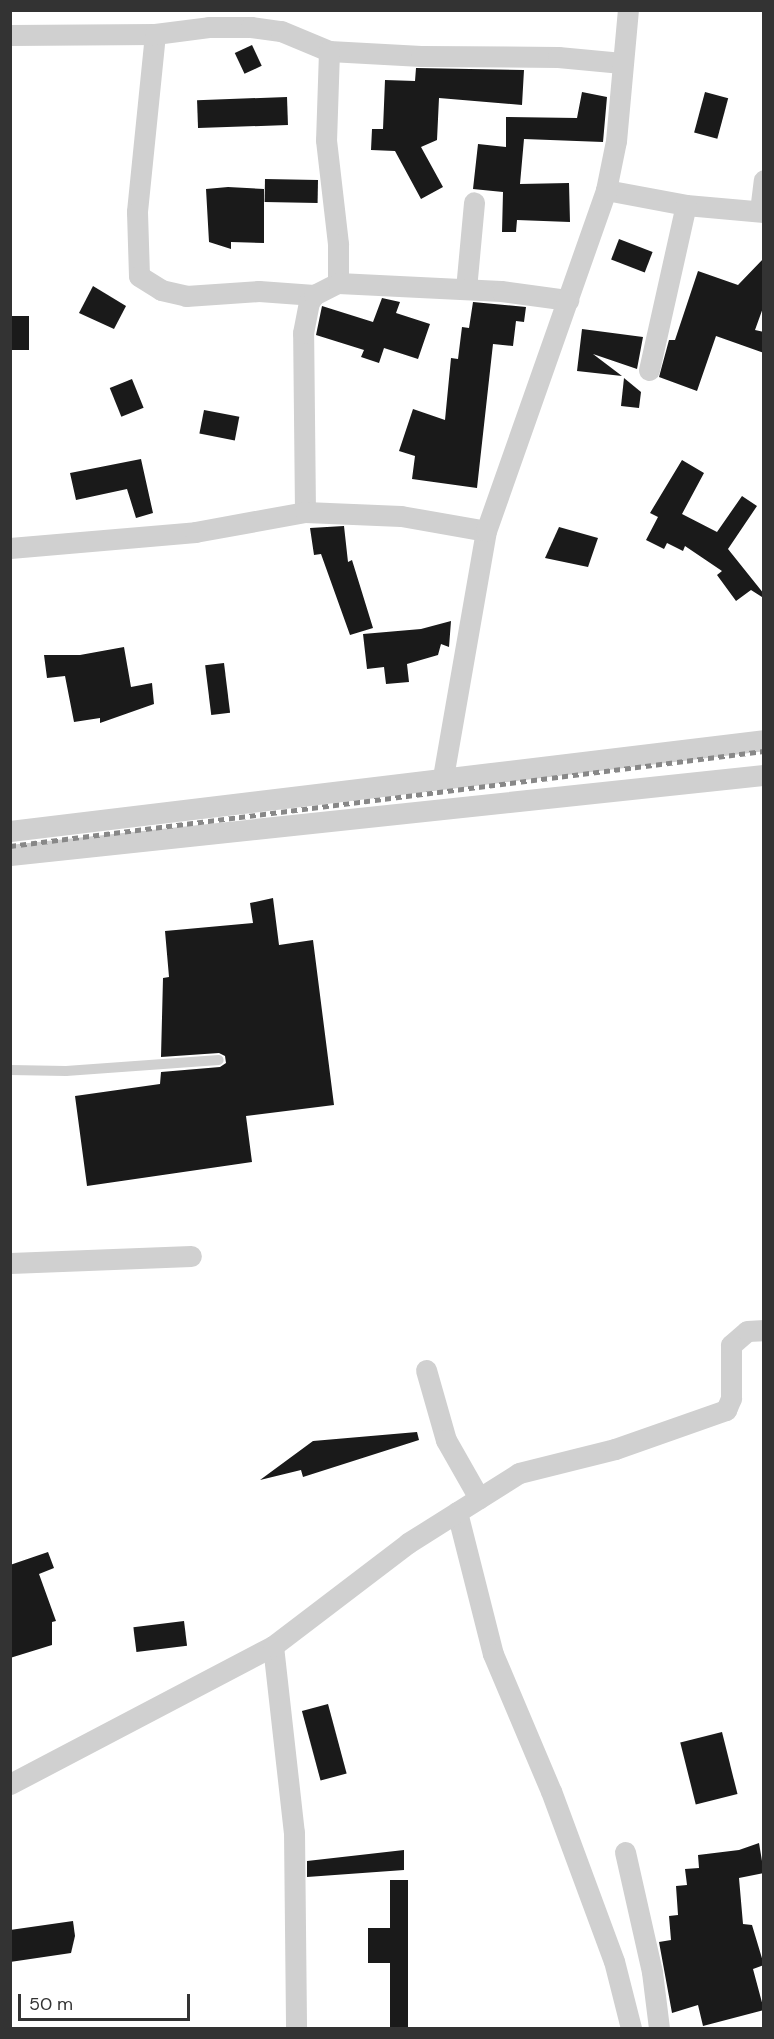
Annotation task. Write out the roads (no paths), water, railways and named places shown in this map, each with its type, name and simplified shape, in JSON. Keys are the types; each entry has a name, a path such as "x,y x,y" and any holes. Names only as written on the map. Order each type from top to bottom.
{"street":[{"path":"443,777 486,531 606,190 616,141 628,10"},
{"path":"10,35 155,34 209,27 251,27 281,32 329,51 421,56 558,57 622,63"},
{"path":"155,34 137,212 139,276 161,290 186,296 259,291 314,295"},
{"path":"329,51 326,140 338,244 338,283"},
{"path":"606,190 686,205 762,212 764,180"},
{"path":"466,289 474,202"},
{"path":"649,370 686,205"},
{"path":"304,512 303,333 309,302 314,295 338,283 466,289 568,300"},
{"path":"10,548 195,532 304,512 401,516 486,531"},
{"path":"10,831 764,740"},
{"path":"10,855 764,775"},
{"path":"10,1263 191,1256"},
{"path":"10,1784 273,1646 408,1543 479,1498 534,1468 615,1449 726,1410 731,1398 731,1345 747,1331 764,1330"},
{"path":"426,1370 446,1440 479,1498"},
{"path":"457,1512 493,1654 551,1791 610,1950 631,2028"},
{"path":"273,1646 294,1832 296,2028"},
{"path":"625,1851 652,1972 659,2028"}],"lane":[{"path":"10,1070 66,1071 219,1060"}],"railway":[{"path":"10,846 764,751"}]}
